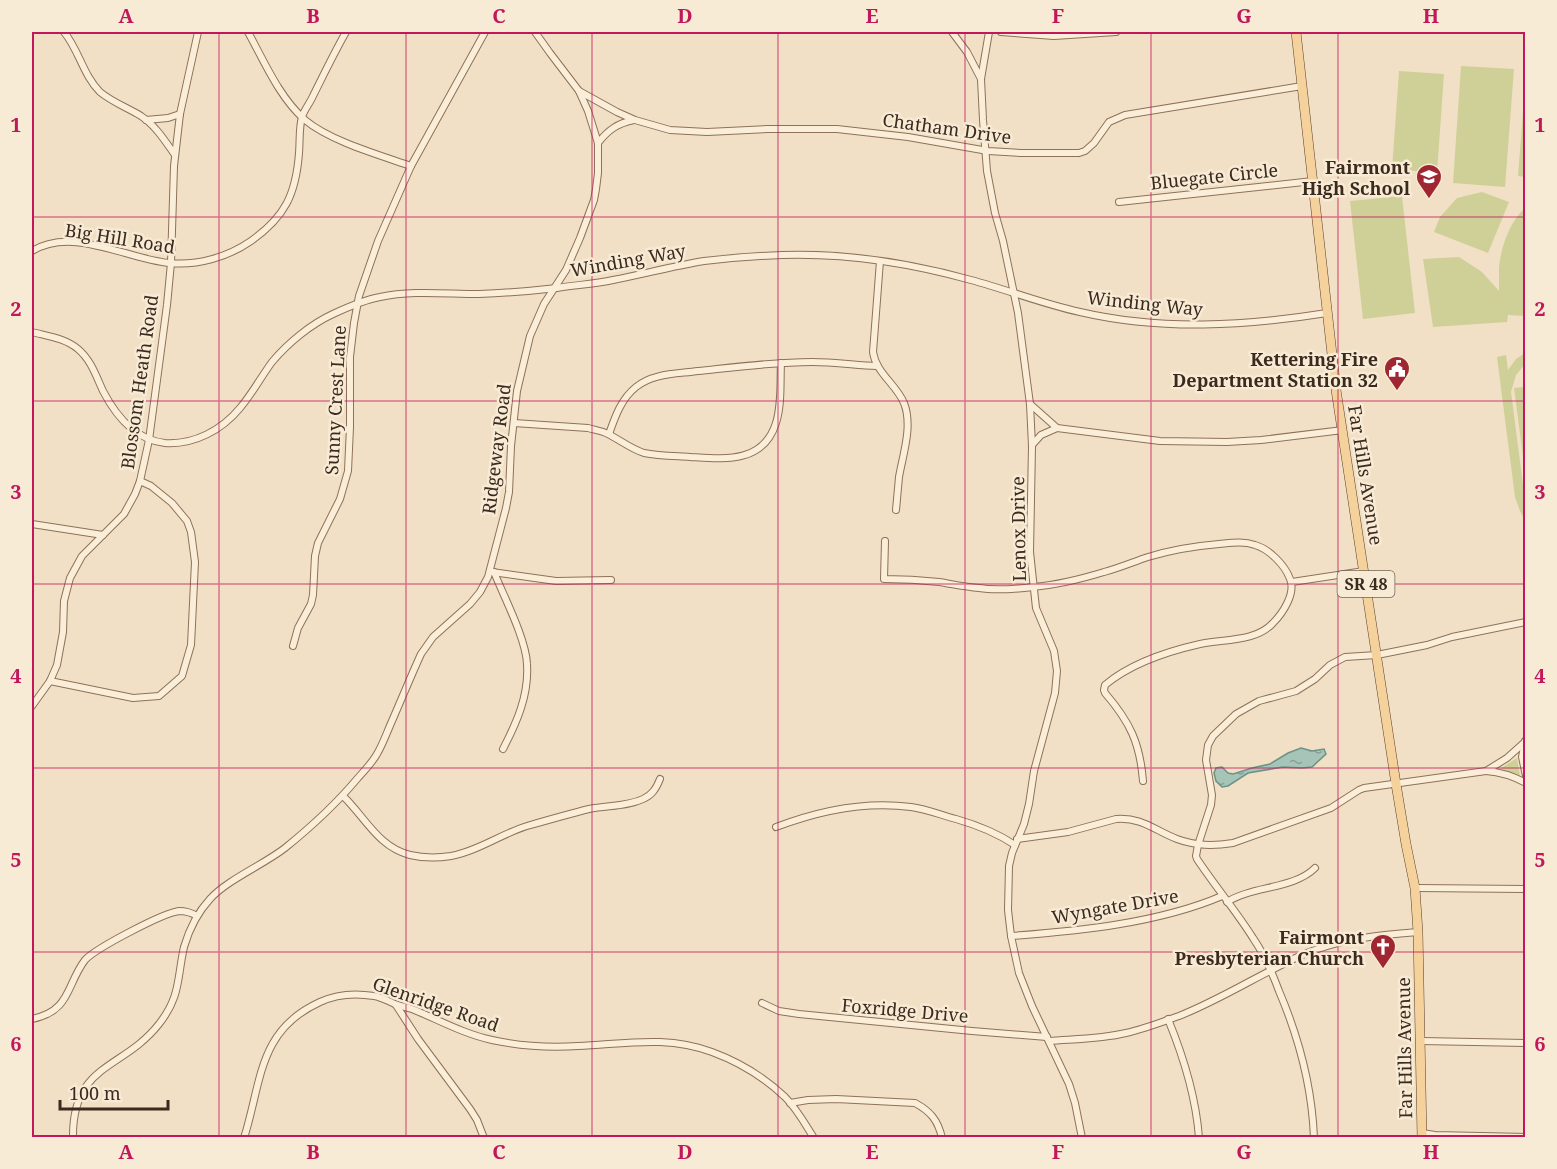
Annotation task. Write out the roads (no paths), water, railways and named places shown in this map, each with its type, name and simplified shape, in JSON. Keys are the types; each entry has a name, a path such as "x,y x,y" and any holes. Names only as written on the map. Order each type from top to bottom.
{"main road":[{"name":"Far Hills Avenue","path":"1296,32 1336,390 1396,784 1415,888 1422,1135"}],"street":[{"path":"64,32 99,91 147,120 175,156"},
{"name":"Blossom Heath Road","path":"32,706 50,681 60,652 64,601 69,578 82,556 124,514 140,481 149,440 167,305 175,156 180,114 198,32"},
{"path":"248,32 281,90 302,117 313,126 339,139 411,166"},
{"name":"Big Hill Road","path":"32,251 50,242 70,242 114,250 158,262 187,263 216,258 246,244 269,226 286,204 295,184 302,117 346,32"},
{"name":"Sunny Crest Lane","path":"293,646 298,628 313,595 318,543 340,499 348,471 350,357 357,304 378,241 411,166 485,32"},
{"name":"Ridgeway Road","path":"73,1137 76,1110 89,1081 150,1034 169,1009 179,982 186,940 197,916 210,898 283,850 343,796 378,753 424,648 470,604 492,572 509,492 518,391 530,336 544,304 566,270 575,249 594,200 598,173 596,133 579,91 535,32"},
{"name":"Lenox Drive","path":"952,32 967,52 981,79"},
{"name":"Lenox Drive","path":"989,32 981,79 987,171 994,213 1003,241 1014,294 1030,404 1032,446 1030,552 1036,608 1054,651 1057,671 1055,693 1034,771 1029,804 1009,870 1008,910 1019,973 1069,1084 1082,1137"},
{"path":"1001,32 1053,36 1116,32"},
{"name":"Chatham Drive","path":"579,91 635,120 652,126 688,132 777,128 847,130 1021,153 1078,153 1089,147 1109,122 1117,117 1302,86"},
{"path":"147,120 180,114"},
{"path":"598,143 612,127 635,120"},
{"name":"Bluegate Circle","path":"1119,202 1312,181"},
{"name":"Winding Way","path":"149,440 163,443 188,442 221,426 241,407 269,367 286,348 316,322 382,296 415,293 482,294 555,288 610,281 737,257 805,255 880,261 947,274 1082,313 1155,323 1222,325 1327,313"},
{"path":"880,261 873,352 877,366 904,403 907,420 896,510"},
{"path":"32,332 61,339 78,348 91,365 119,417 149,440"},
{"path":"609,434 623,402 636,387 658,376 781,363 813,362 877,366"},
{"path":"514,423 588,428 609,434 636,451 644,453 731,458 745,455 762,446 772,433 778,410 781,363"},
{"path":"1030,404 1058,428"},
{"path":"1032,446 1041,435 1058,428 1122,437 1193,442 1262,440 1343,430"},
{"path":"50,681 133,698 159,696 182,676 192,645 195,562 192,532 187,520 172,503 151,486 140,481"},
{"path":"32,524 103,535"},
{"path":"885,541 884,579 919,580 993,589 1034,587 1078,579 1179,549 1233,542 1263,548 1280,563 1292,582 1291,591 1287,603 1266,630 1251,636 1203,643 1156,657 1107,682 1104,688 1105,693 1131,729 1143,781"},
{"path":"1292,582 1364,570"},
{"path":"492,572 556,581 611,580"},
{"path":"492,572 517,628 528,662 523,704 503,749"},
{"path":"1314,1137 1301,1050 1293,1023 1271,970 1254,939 1197,860 1198,845 1211,805 1212,786 1206,760 1208,745 1213,736 1246,707 1268,698 1296,691 1315,679 1337,660 1427,645 1452,637 1526,622"},
{"path":"1486,771 1507,758 1526,741"},
{"path":"1526,741 1522,757 1526,776"},
{"path":"776,827 795,819 835,810 873,806 903,807 924,810 978,826 1016,842 1125,818 1146,823 1179,840 1198,845 1219,845 1244,839 1331,808 1359,790 1486,771 1500,772 1526,783"},
{"path":"343,796 366,824 387,844 409,854 435,858 462,854 532,825 589,809 640,800 653,793 660,779"},
{"path":"1227,902 1237,896 1303,878 1315,868"},
{"path":"1415,888 1526,889"},
{"name":"Wyngate Drive","path":"1011,936 1057,933 1113,925 1197,906 1222,896"},
{"path":"32,1019 48,1013 63,1001 84,961 100,948 170,914 183,912 197,916"},
{"name":"Foxridge Drive","path":"762,1004 779,1011 844,1020 906,1024 972,1032 1048,1039 1106,1036 1126,1033 1168,1019 1233,991 1303,955 1369,936 1418,932"},
{"name":"Glenridge Road","path":"244,1137 252,1114 265,1057 278,1034 287,1024 310,1007 336,997 354,994 380,997 471,1034 510,1043 559,1047 653,1041 690,1045 710,1051 734,1061 772,1086 790,1104 814,1137"},
{"path":"396,1004 418,1040 470,1109 484,1137"},
{"path":"1168,1019 1188,1074 1199,1137"},
{"path":"1421,1041 1526,1043"},
{"path":"790,1104 808,1100 915,1103 936,1120 942,1137"},
{"path":"1422,1135 1526,1137"}],"water":[{"path":"1301,748 1312,751 1324,749 1326,754 1312,767 1283,767 1248,773 1228,786 1222,787 1216,781 1214,773 1216,768 1222,767 1228,773 1233,774 1270,764"}],"place":[{"name":"Fairmont High School","path":"1429,200"},
{"name":"Kettering Fire Department Station 32","path":"1397,392"},
{"name":"Fairmont Presbyterian Church","path":"1383,970"}]}
